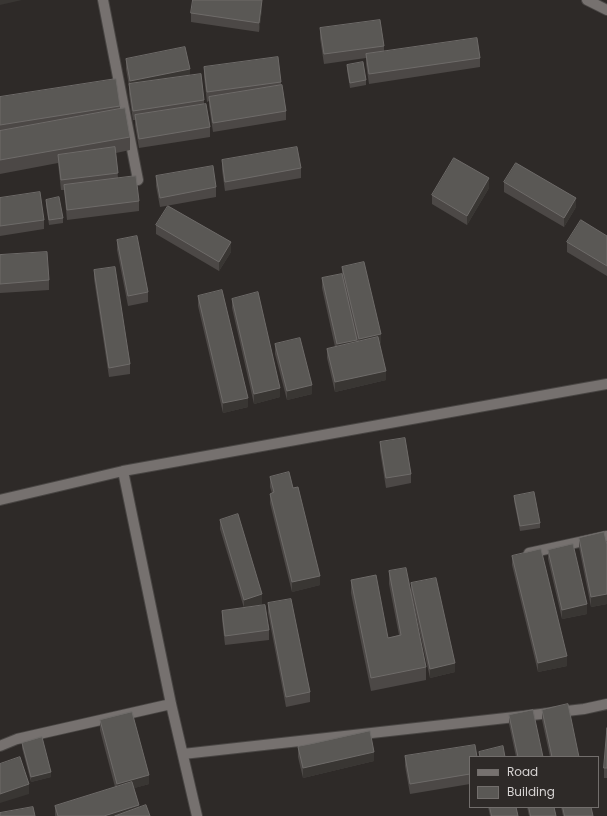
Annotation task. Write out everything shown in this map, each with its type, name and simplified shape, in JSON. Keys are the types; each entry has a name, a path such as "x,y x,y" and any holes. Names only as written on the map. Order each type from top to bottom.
{"street":[{"path":"103,0 138,180"},
{"path":"587,0 607,10"},
{"path":"0,500 123,471 607,384"},
{"path":"123,471 171,704 196,816"},
{"path":"521,555 607,536"},
{"path":"0,746 17,739 171,704"},
{"path":"183,754 584,709 607,704"}],"building":[{"path":"193,0 262,0 259,23 191,13"},
{"path":"380,20 384,46 324,54 320,28"},
{"path":"477,38 480,58 369,74 366,54"},
{"path":"185,47 190,69 130,81 126,59"},
{"path":"278,57 281,82 207,92 204,67"},
{"path":"363,62 366,80 350,83 347,65"},
{"path":"201,74 204,100 133,111 129,84"},
{"path":"116,79 120,106 0,125 0,97"},
{"path":"282,85 286,111 213,123 209,97"},
{"path":"206,104 210,127 139,139 135,115"},
{"path":"125,108 130,137 0,160 0,131"},
{"path":"115,147 118,173 61,180 58,155"},
{"path":"297,147 301,168 225,182 222,160"},
{"path":"454,158 489,178 467,216 432,195"},
{"path":"516,163 576,198 564,218 504,182"},
{"path":"213,166 216,187 160,198 156,176"},
{"path":"136,176 139,201 67,210 64,185"},
{"path":"40,192 44,220 0,226 0,198"},
{"path":"59,197 63,218 49,220 46,200"},
{"path":"168,206 231,242 219,262 156,225"},
{"path":"581,220 607,236 607,266 567,242"},
{"path":"137,236 148,292 128,296 117,240"},
{"path":"47,252 49,280 0,284 0,255"},
{"path":"364,262 381,334 359,339 342,267"},
{"path":"115,267 130,364 109,368 94,270"},
{"path":"342,274 357,340 337,344 322,278"},
{"path":"222,290 248,398 223,403 198,296"},
{"path":"258,292 280,388 254,394 232,299"},
{"path":"378,337 386,371 335,382 327,349"},
{"path":"300,338 312,385 287,391 275,344"},
{"path":"405,438 411,474 386,478 380,442"},
{"path":"289,472 293,488 298,487 320,576 292,582 270,494 274,492 270,477"},
{"path":"534,492 540,523 520,526 514,496"},
{"path":"238,514 262,594 244,600 220,520"},
{"path":"604,532 607,545 607,594 591,597 579,538"},
{"path":"573,544 587,604 562,610 548,550"},
{"path":"541,549 567,656 538,663 512,556"},
{"path":"406,568 426,667 371,678 351,580 376,575 388,638 401,635 389,571"},
{"path":"436,578 455,663 430,669 411,583"},
{"path":"291,599 310,692 286,697 268,603"},
{"path":"265,605 269,630 225,636 222,611"},
{"path":"568,704 579,756 552,756 542,710"},
{"path":"533,710 543,756 518,756 509,715"},
{"path":"132,712 149,775 117,784 100,720"},
{"path":"607,728 607,768 604,768"},
{"path":"370,731 374,752 303,768 298,747"},
{"path":"42,737 51,772 31,777 22,743"},
{"path":"475,745 477,756 469,756 469,774 410,784 405,756"},
{"path":"503,746 505,756 480,756 479,752"},
{"path":"20,757 29,784 0,794 0,764"},
{"path":"132,782 139,805 104,816 58,816 55,806"},
{"path":"146,805 150,816 115,816"},
{"path":"33,807 35,816 0,816 0,813"},
{"path":"490,808 516,808 518,816 492,816"},
{"path":"529,808 554,808 556,816 531,816"},
{"path":"563,808 591,808 593,816 565,816"}]}
